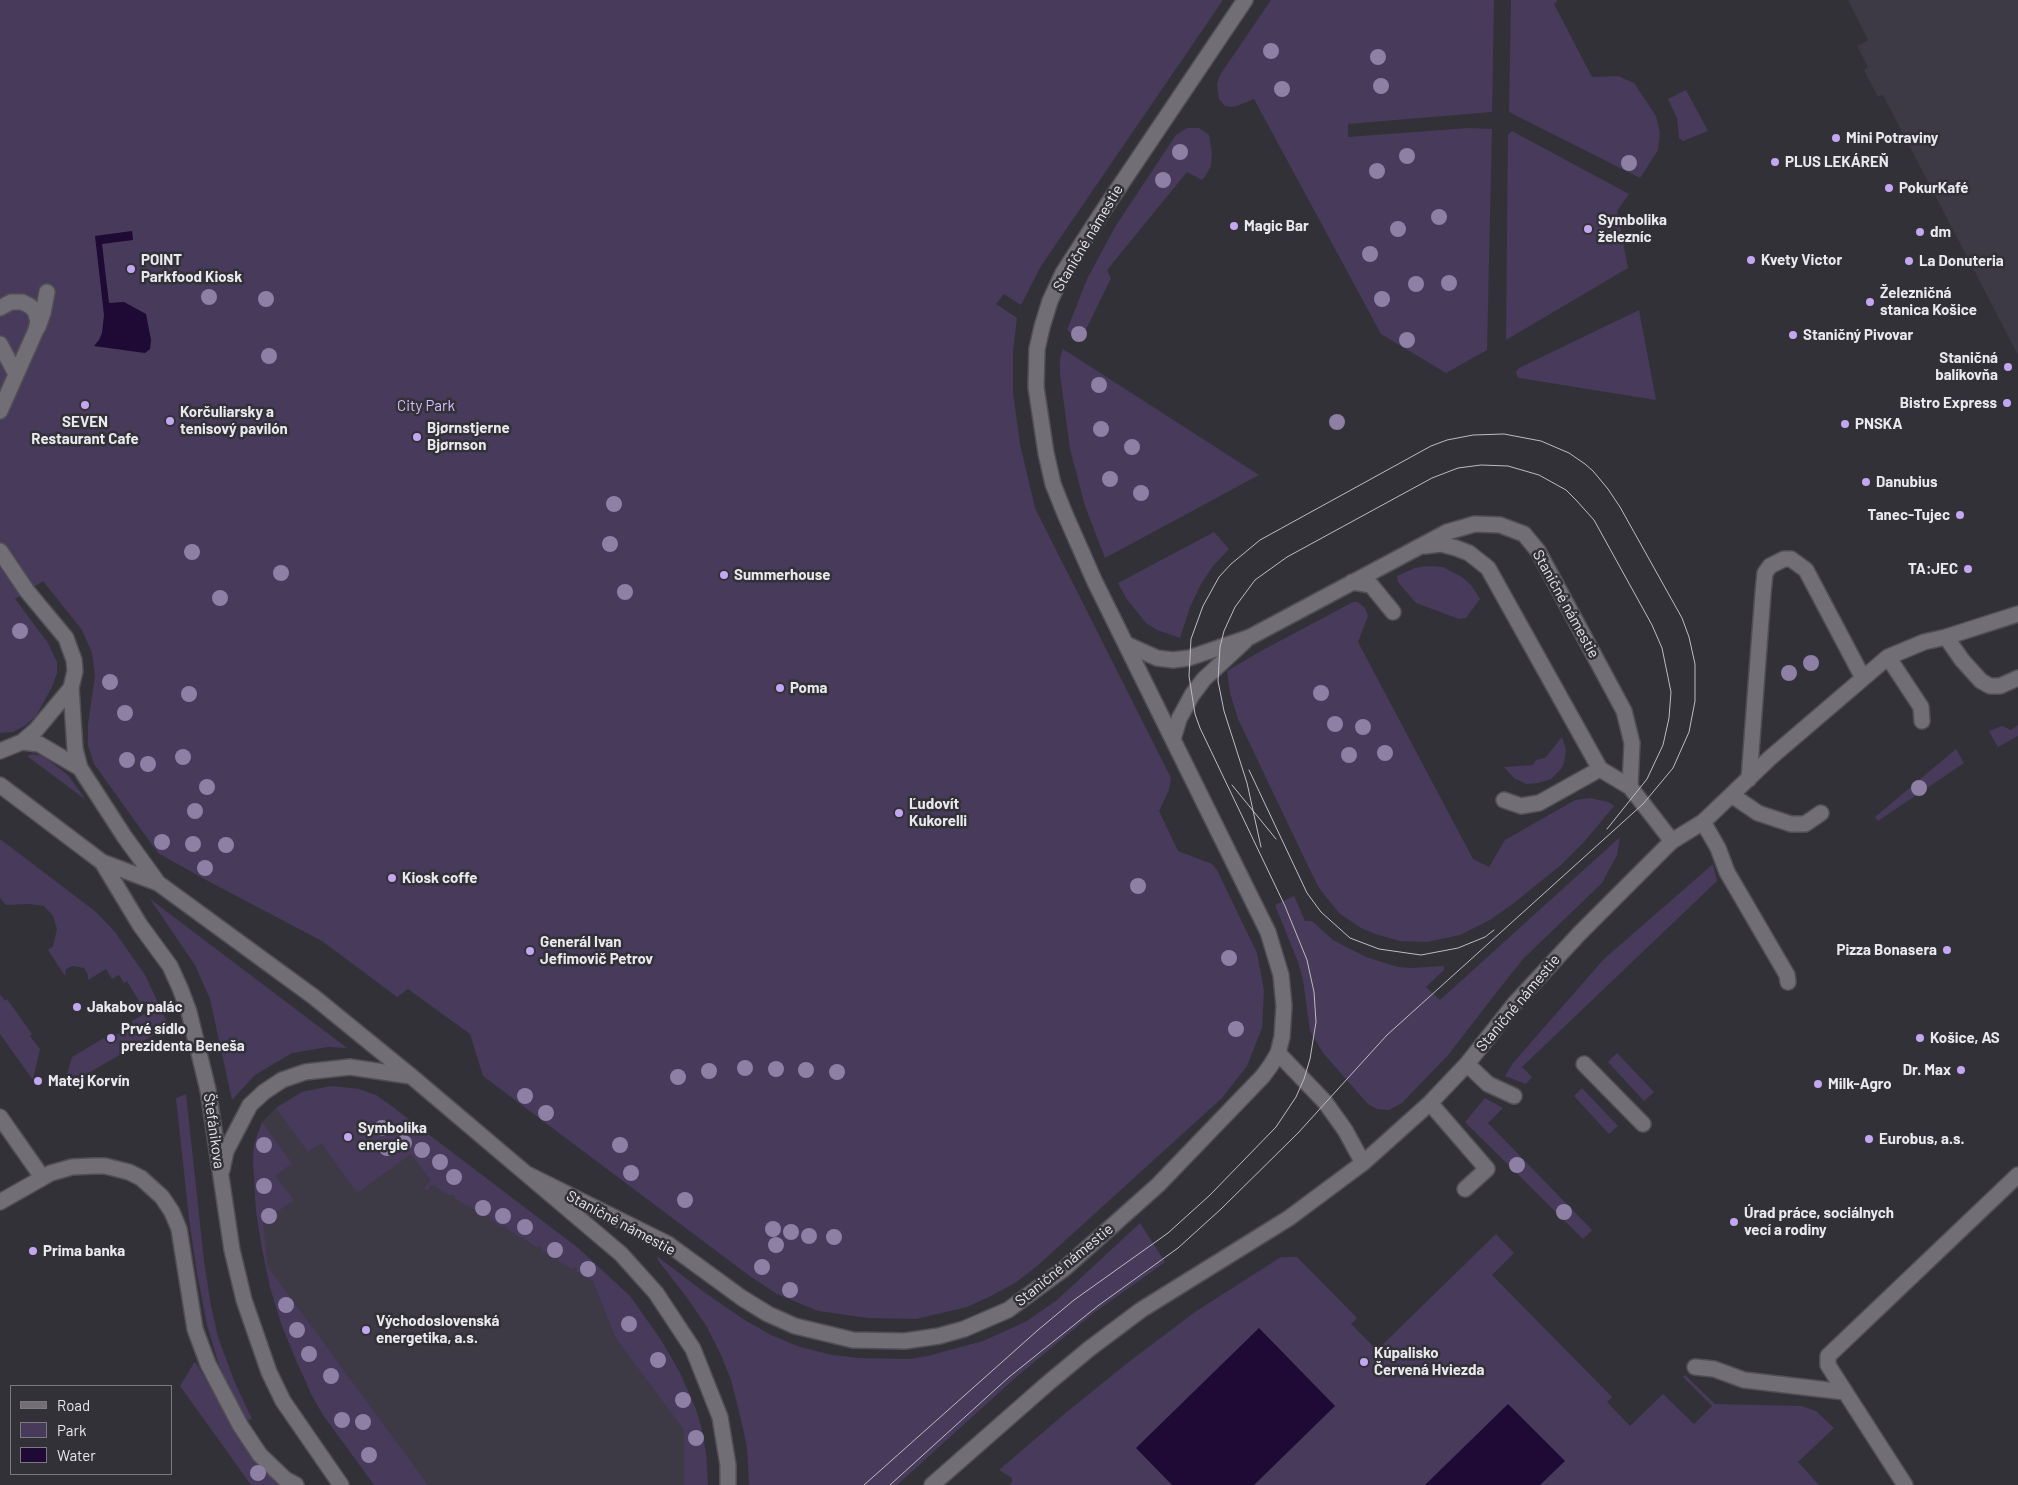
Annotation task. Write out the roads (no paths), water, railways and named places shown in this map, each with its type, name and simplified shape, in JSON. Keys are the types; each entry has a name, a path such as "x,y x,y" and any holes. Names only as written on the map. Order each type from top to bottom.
{"street":[{"name":"Staničné námestie","path":"526,1174 668,1244 748,1302 768,1314 795,1326 853,1340 905,1341 939,1336 964,1329 1008,1310 1065,1268 1158,1185 1263,1076 1278,1053 1283,1029 1283,990 1268,932 1094,580 1053,484 1039,416 1036,387 1037,349 1050,301 1063,273 1105,207 1245,0"},
{"path":"0,411 43,313 47,292"},
{"path":"0,308 11,302 22,302 30,306 35,311 38,321 36,330"},
{"path":"0,344 16,374"},
{"name":"Staničné námestie","path":"1126,644 1157,658 1173,660 1189,658 1250,637 1447,532 1475,524 1500,525 1524,534 1532,541 1624,711 1632,743 1630,786"},
{"name":"Staničné námestie","path":"1415,549 1433,544 1456,548 1469,553 1488,568 1600,769"},
{"path":"0,551 27,591 66,638 74,660 75,671 72,688 75,748 80,768 124,836 158,883"},
{"path":"1749,779 1763,593 1765,573 1770,566 1791,559 1806,570 1863,678"},
{"path":"1352,582 1370,585 1393,612"},
{"name":"Staničné námestie","path":"932,1485 1047,1384 1089,1349 1141,1310 1289,1218 1363,1163 1430,1103 1467,1064 1516,1002 1541,974 1578,934 1672,841 1703,822 1770,758 1888,657 1924,642 2018,614"},
{"name":"Staničné námestie","path":"1173,740 1179,719 1192,695 1204,679 1250,637"},
{"path":"1946,637 1962,660 1982,681 1990,686 2000,686 2018,678"},
{"path":"1888,657 1921,707 1922,721"},
{"path":"0,751 22,742 36,730 72,688"},
{"path":"22,742 39,744 80,768"},
{"path":"1504,800 1521,806 1539,803 1600,769 1630,786 1672,841"},
{"name":"Štefánikova","path":"0,785 102,862 158,883 314,997 411,1076 526,1174"},
{"path":"1732,796 1758,813 1791,824 1805,824 1821,814"},
{"path":"1703,822 1718,848 1727,872 1787,975 1788,982"},
{"name":"Štefánikova","path":"102,862 140,925 170,966 189,1012 208,1090 220,1176"},
{"path":"1278,1053 1325,1102 1345,1130 1363,1163"},
{"path":"1467,1064 1488,1084 1514,1096"},
{"path":"1584,1064 1643,1124"},
{"name":"Štefánikova","path":"220,1176 226,1151 250,1106 264,1092 282,1080 305,1072 350,1067 411,1076"},
{"path":"1430,1103 1487,1169 1465,1189"},
{"path":"0,1117 42,1178"},
{"path":"0,1202 60,1170 106,1166 129,1172 140,1178 162,1197 172,1212 179,1229 193,1321 208,1364 240,1425 260,1455 284,1479 296,1485"},
{"path":"526,1174 633,1266 656,1293 676,1322 693,1349 720,1417 728,1465 728,1485"},
{"path":"1905,1485 1828,1365 1828,1356 2018,1175"},
{"path":"220,1176 232,1250 244,1300 266,1364 283,1401 341,1485"},
{"path":"1695,1367 1714,1369 1744,1380 1845,1392"}],"water":[{"path":"132,231 133,240 102,244 109,303 124,302 146,314 151,340 150,349 145,353 94,346 102,333 104,315 95,236"},
{"path":"1259,1328 1335,1406 1254,1485 1172,1485 1136,1448"},
{"path":"1508,1404 1565,1461 1540,1485 1425,1485"}],"tram line":[{"path":"864,1485 1038,1330 1074,1300 1168,1233 1210,1195 1276,1127 1296,1097 1304,1079 1310,1059 1316,1022 1314,992 1307,960 1285,906 1195,714 1189,676 1191,639 1203,606 1219,577 1231,564 1260,540 1431,446 1447,440 1473,435 1504,434 1541,441 1569,453 1593,471 1620,507 1682,618 1689,637 1695,664 1695,701 1689,732 1673,768 1643,804 1387,1035 1298,1133 1221,1209 1178,1248 1099,1305 1009,1377 890,1485"},
{"path":"1261,847 1247,783 1224,711 1218,681 1220,647 1224,631 1235,607 1255,580 1287,557 1432,478 1458,468 1481,465 1508,466 1539,475 1566,490 1576,500 1594,520 1652,625 1662,648 1671,692 1669,718 1663,745 1647,779 1607,829"},
{"path":"1249,770 1307,893 1321,912 1350,938 1379,949 1421,955 1458,948 1485,937 1494,930"},
{"path":"1232,785 1276,839"}],"place":[{"name":"Mini Potraviny","path":"1836,138"},
{"name":"PLUS LEKÁREŇ","path":"1775,162"},
{"name":"PokurKafé","path":"1889,188"},
{"name":"Magic Bar","path":"1234,226"},
{"name":"Symbolika železníc","path":"1588,229"},
{"name":"dm","path":"1920,232"},
{"name":"Kvety Victor","path":"1751,260"},
{"name":"La Donuteria","path":"1909,261"},
{"name":"POINT Parkfood Kiosk","path":"131,269"},
{"name":"Železničná stanica Košice","path":"1870,302"},
{"name":"Staničný Pivovar","path":"1793,335"},
{"name":"Staničná balíkovňa","path":"2008,367"},
{"name":"Bistro Express","path":"2007,403"},
{"name":"SEVEN Restaurant Cafe","path":"85,405"},
{"name":"Korčuliarsky a tenisový pavilón","path":"170,421"},
{"name":"PNSKA","path":"1845,424"},
{"name":"Bjørnstjerne Bjørnson","path":"417,437"},
{"name":"Danubius","path":"1866,482"},
{"name":"Tanec-Tujec","path":"1960,515"},
{"name":"TA:JEC","path":"1968,569"},
{"name":"Summerhouse","path":"724,575"},
{"name":"Poma","path":"780,688"},
{"name":"Ľudovít Kukorelli","path":"899,813"},
{"name":"Kiosk coffe","path":"392,878"},
{"name":"Pizza Bonasera","path":"1947,950"},
{"name":"Generál Ivan Jefimovič Petrov","path":"530,951"},
{"name":"Jakabov palác","path":"77,1007"},
{"name":"Prvé sídlo prezidenta Beneša","path":"111,1038"},
{"name":"Košice, AS","path":"1920,1038"},
{"name":"Dr. Max","path":"1961,1070"},
{"name":"Matej Korvín","path":"38,1081"},
{"name":"Milk-Agro","path":"1818,1084"},
{"name":"Symbolika energie","path":"348,1137"},
{"name":"Eurobus, a.s.","path":"1869,1139"},
{"name":"Úrad práce, sociálnych vecí a rodiny","path":"1734,1222"},
{"name":"Prima banka","path":"33,1251"},
{"name":"Východoslovenská energetika, a.s.","path":"366,1330"},
{"name":"Kúpalisko Červená Hviezda","path":"1364,1362"}],"park label":[{"name":"City Park","path":"426,406"}]}
